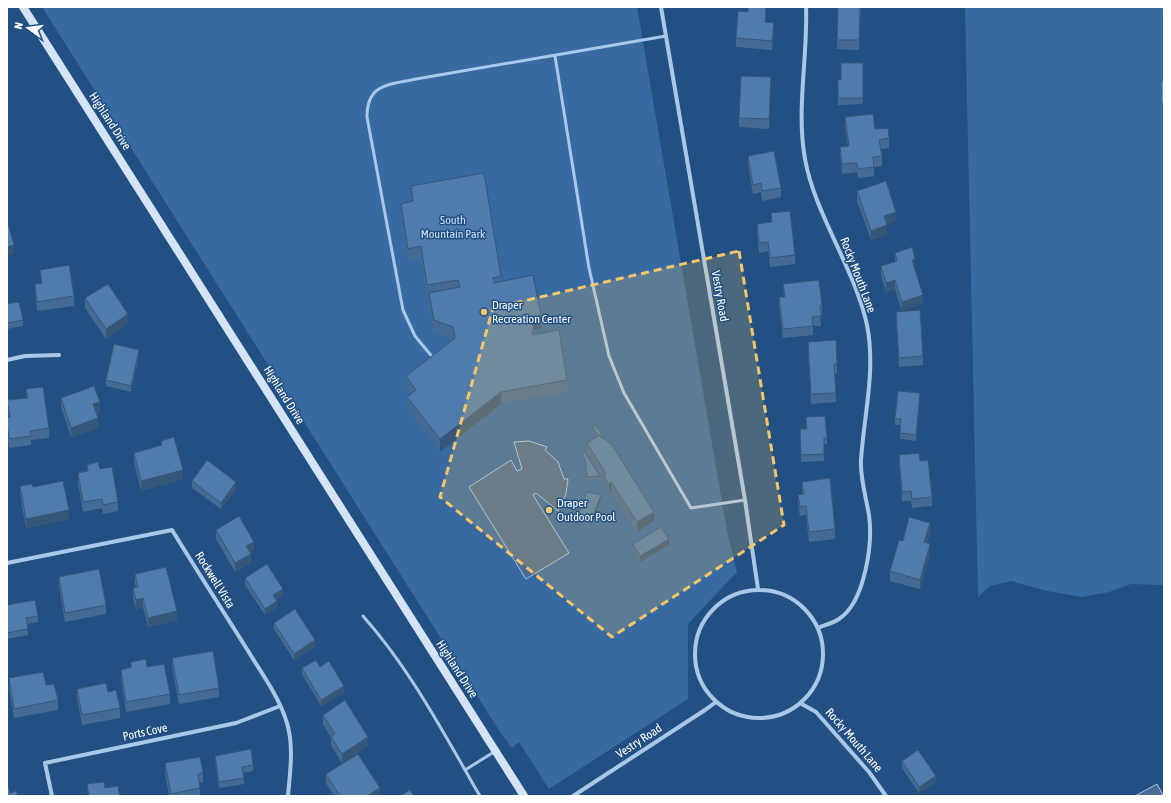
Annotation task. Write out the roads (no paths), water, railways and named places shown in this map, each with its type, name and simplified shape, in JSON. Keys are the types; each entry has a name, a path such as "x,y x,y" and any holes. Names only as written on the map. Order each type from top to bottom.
{"main road":[{"name":"Highland Drive","path":"23,7 524,796"}],"street":[{"name":"Vestry Road","path":"661,7 745,500 758,589"},
{"name":"Rocky Mouth Lane","path":"806,7 802,124 805,159 816,194 861,306 870,348 871,371 861,462 871,533 867,566 857,594 845,614 839,619 818,628"},
{"path":"7,360 25,356 59,355"},
{"name":"Rockwell Vista","path":"7,563 172,530 265,678 280,706 287,724 290,739 291,754 288,796"},
{"path":"758,589 776,592 794,599 808,612 818,628 823,648 822,668 814,687 800,703 784,713 767,718 755,718 731,712 716,702 702,684 695,664 696,642 704,621 717,604 736,593 758,589"},
{"name":"Vestry Road","path":"573,796 716,702"},
{"name":"Rocky Mouth Lane","path":"800,703 816,712 869,772 886,796"},
{"name":"Ports Cove","path":"52,796 45,764 236,723 280,706"}],"lane":[{"path":"436,361 414,336 403,310 367,117 370,98 373,92 382,86 666,36"},
{"path":"555,56 589,268 600,323 615,376 645,432 684,493 691,508 745,500"},
{"path":"1164,82 1164,102"},
{"path":"363,616 379,634 416,685 480,796"},
{"path":"465,770 495,752"}],"place":[{"name":"Draper Recreation Center","path":"484,312"},
{"name":"Draper Outdoor Pool","path":"549,510"}],"park label":[{"name":"South Mountain Park","path":"453,227"}]}
